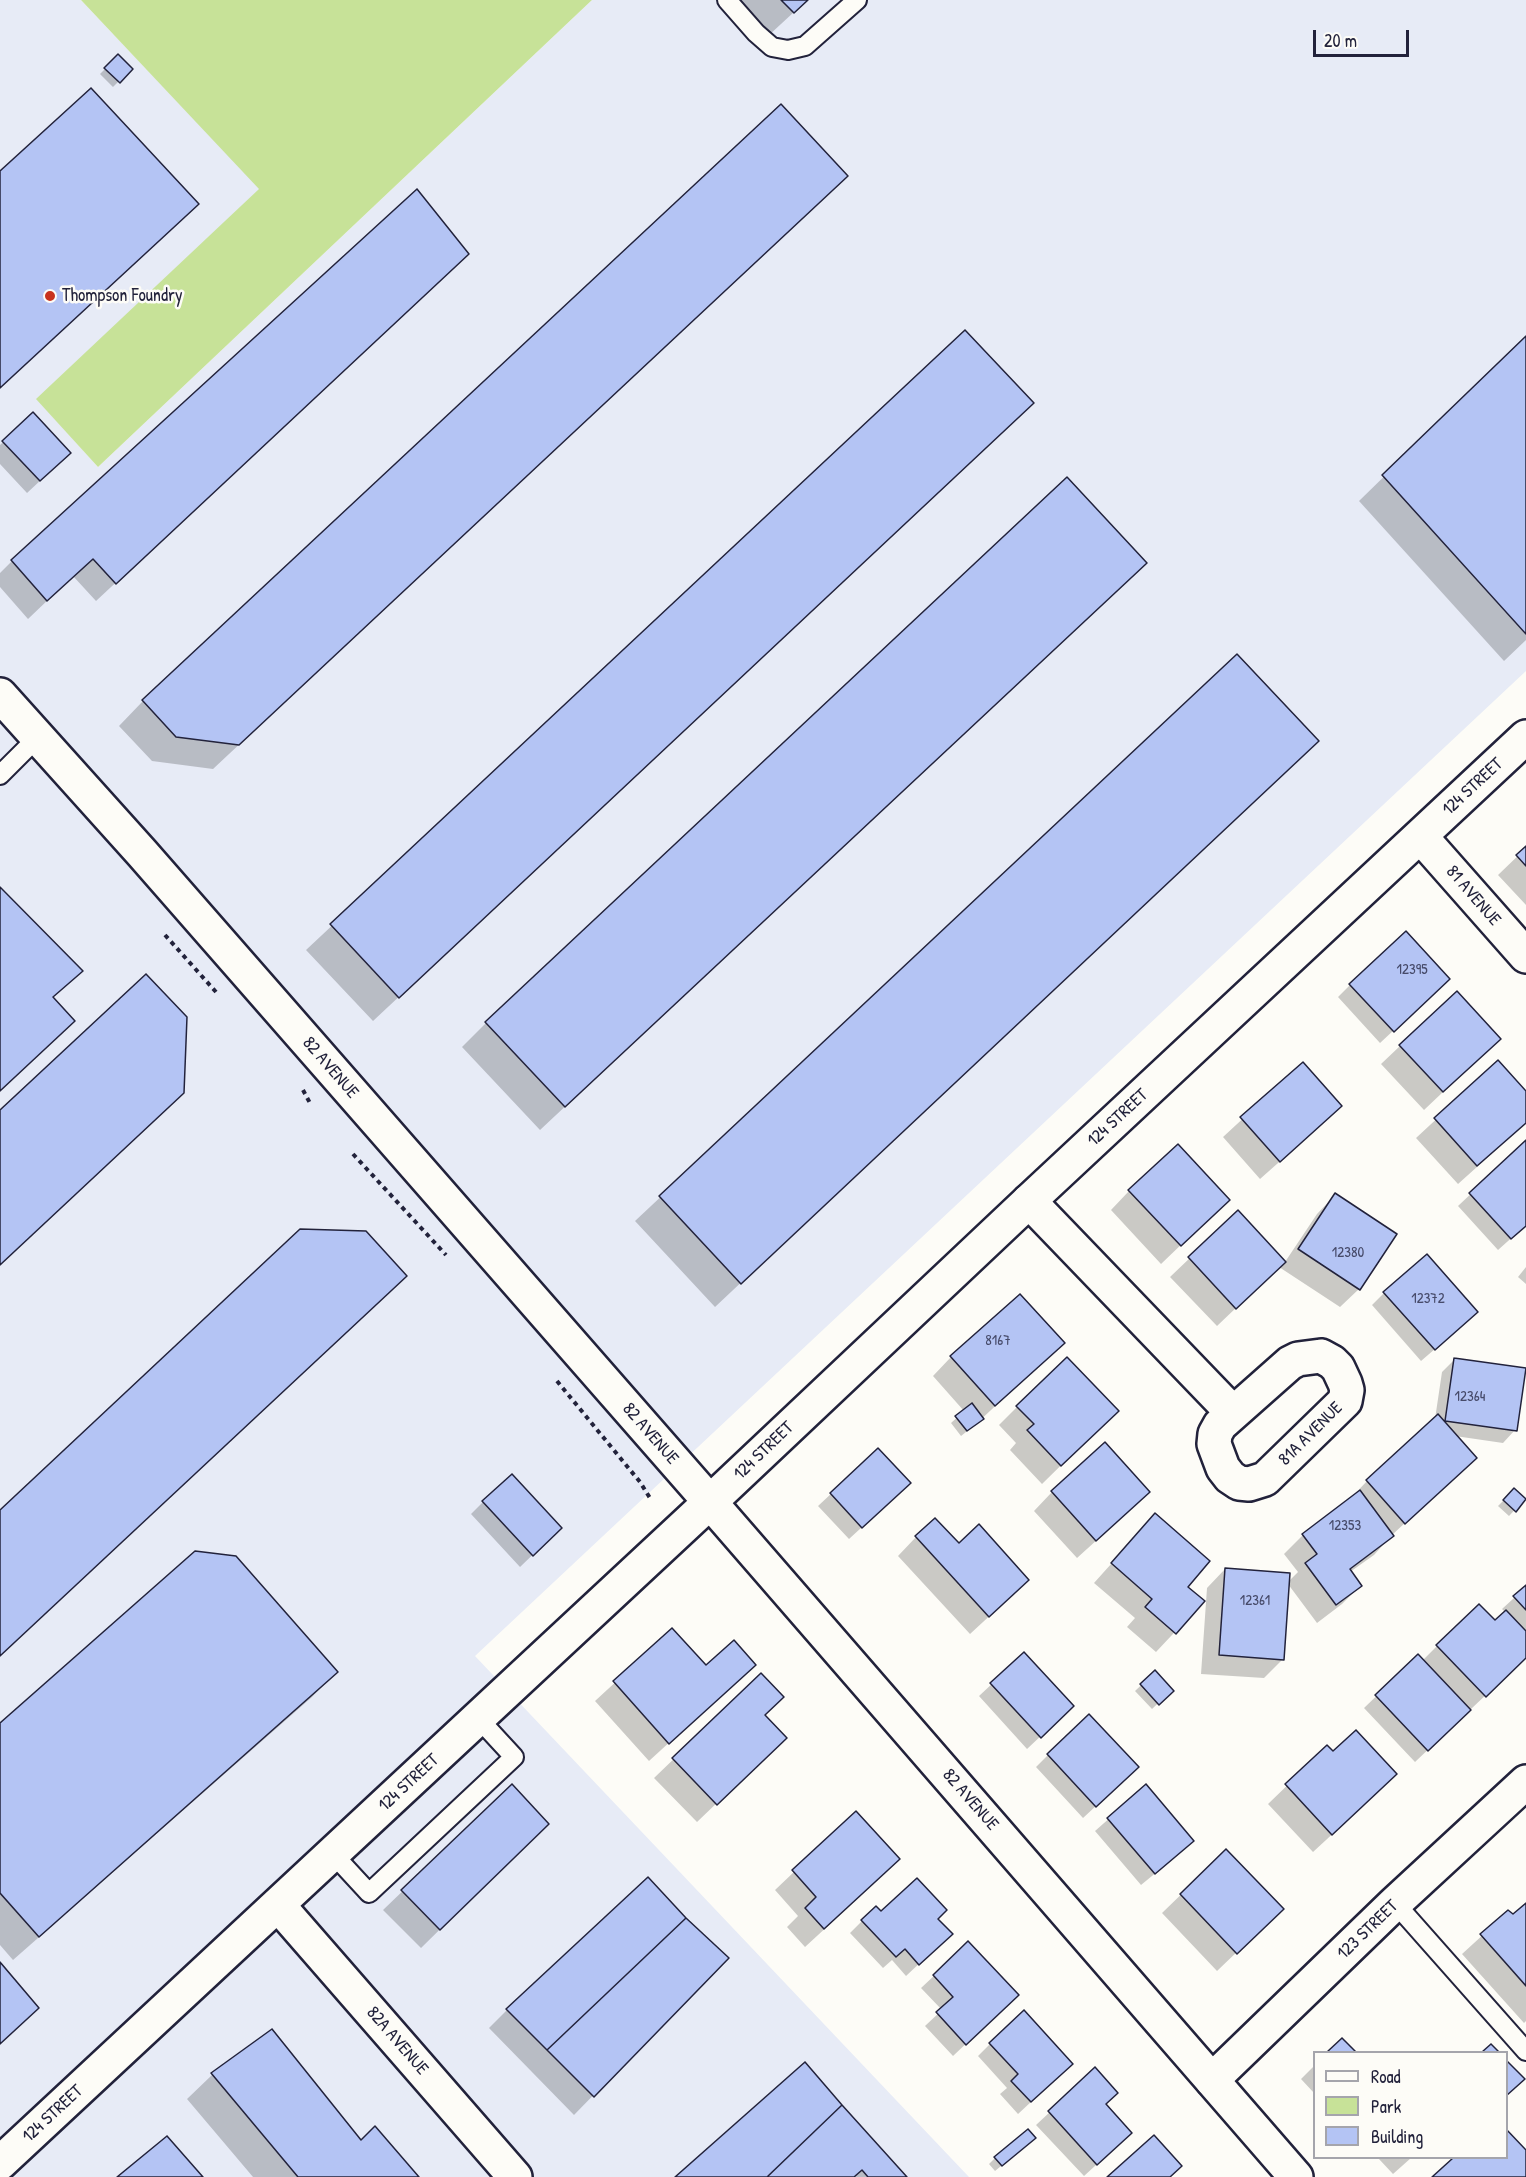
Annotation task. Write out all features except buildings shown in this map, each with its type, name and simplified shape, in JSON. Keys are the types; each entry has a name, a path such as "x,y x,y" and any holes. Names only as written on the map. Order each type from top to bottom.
{"street":[{"name":"82 AVENUE","path":"0,695 710,1502 1296,2177"},
{"name":"124 STREET","path":"0,2163 1526,738"},
{"name":"81 AVENUE","path":"1420,837 1526,956"},
{"path":"1029,1201 1233,1413"},
{"name":"123 STREET","path":"1212,2080 1395,1903 1526,1782"},
{"name":"82A AVENUE","path":"278,1905 515,2177"}],"lane":[{"path":"727,0 756,33 772,47 788,50 806,46 857,0"},
{"path":"0,775 38,737"},
{"path":"333,1854 369,1893 514,1757 478,1718"},
{"path":"1395,1903 1526,2051"}],"path":[{"path":"353,1154 452,1262"},
{"path":"556,1381 640,1482 650,1498"}],"shaded area":[{"path":"0,0 81,0 260,189 37,399 98,467 592,0 1526,0 1526,671 475,1656 969,2177 0,2177"}],"green space":[{"path":"81,0 592,0 98,467 36,399 259,189"}],"place":[{"name":"Thompson Foundry","path":"50,296"}]}
